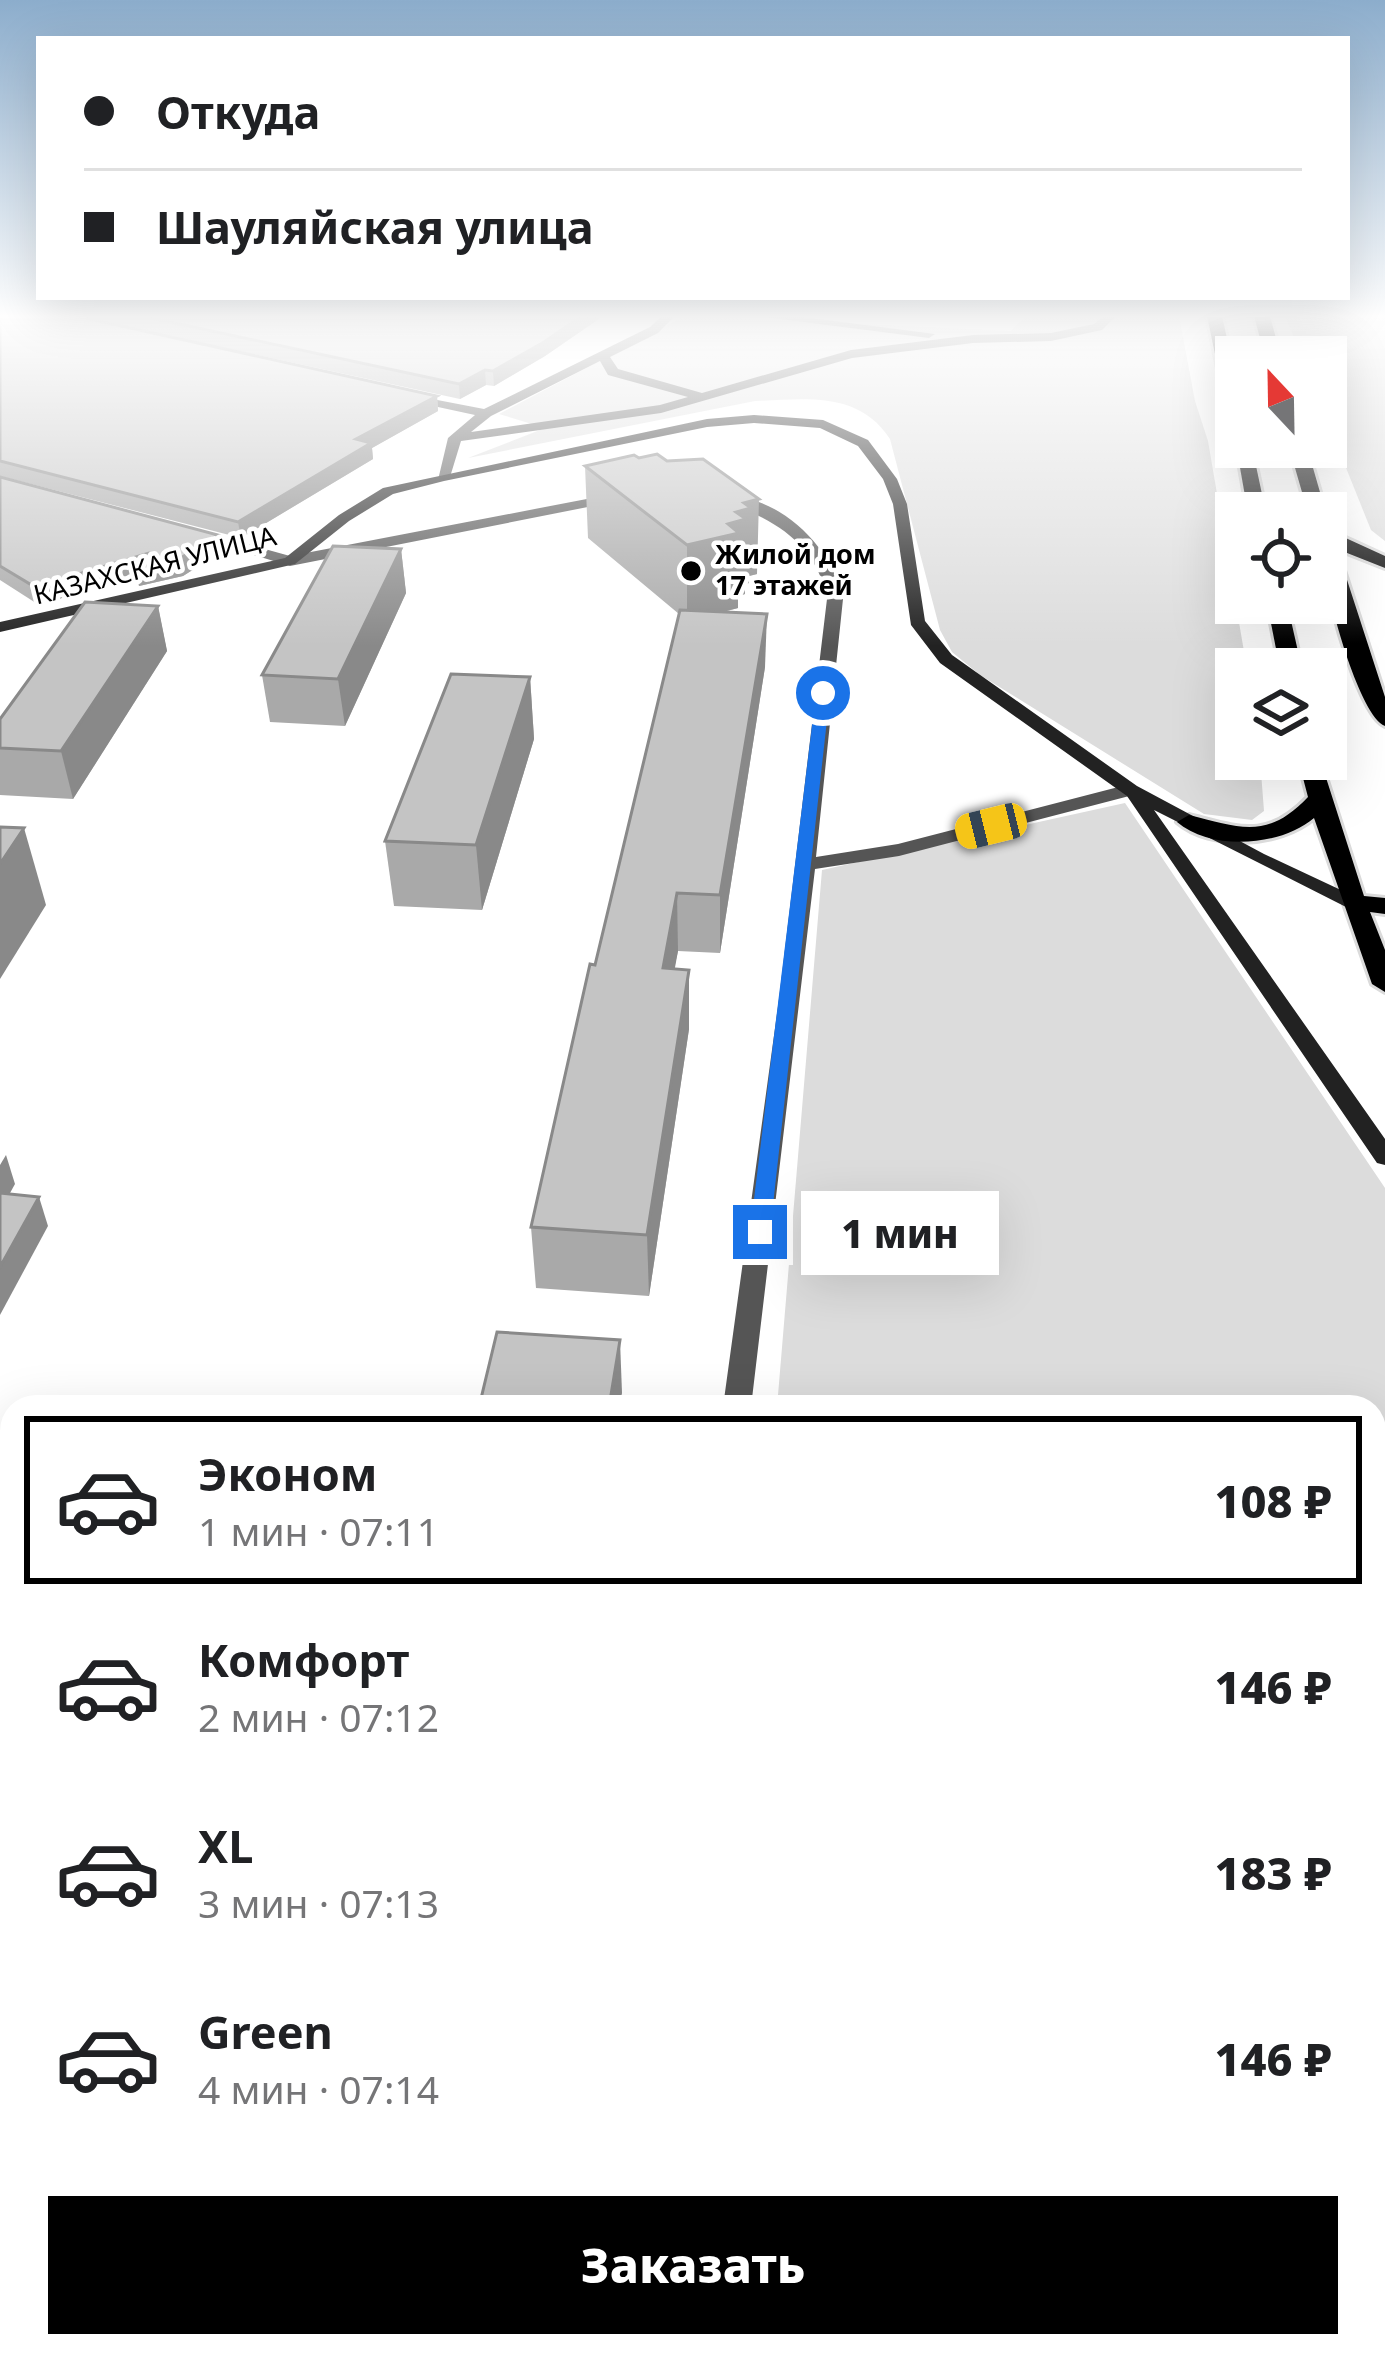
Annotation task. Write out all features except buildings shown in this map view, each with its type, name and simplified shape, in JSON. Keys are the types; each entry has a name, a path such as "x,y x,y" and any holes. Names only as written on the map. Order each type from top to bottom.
{"main road":[{"name":"КАЗАХСКАЯ УЛИЦА","path":"0,627 290,560 388,491 692,426"},
{"name":"КАЗАХСКАЯ УЛИЦА","path":"817,426 847,433 876,456 890,479 900,504 917,622 929,639 974,682 1130,790"},
{"path":"1347,548 1385,562"},
{"path":"1347,616 1366,680 1385,719"},
{"path":"1314,780 1385,984"},
{"path":"1130,790 1353,903 1385,906"},
{"path":"1130,790 1385,1156"},
{"path":"1189,822 1239,836 1269,834 1298,824 1318,800"}],"street":[{"path":"443,477 455,438 470,426"},
{"path":"455,438 531,426"},
{"path":"178,531 290,560 638,493"},
{"path":"714,494 776,518 824,559 833,579 806,864 739,1395"},
{"path":"806,864 898,850 1130,790"}],"shaded area":[{"path":"538,426 629,426 468,458 545,428"},
{"path":"879,426 1203,426 1217,492 1215,624 1239,624 1243,648 1215,648 1215,780 1262,780 1264,811 1252,820 1204,814 980,675 952,652 940,630 890,439"},
{"path":"1347,426 1385,426 1385,541 1371,530 1346,468"},
{"path":"1125,803 1385,1188 1385,1395 778,1395 822,870"}],"place":[{"name":"Жилой дом 17 этажей","path":"691,571"}],"route":[{"path":"760,1232 823,693"}]}
